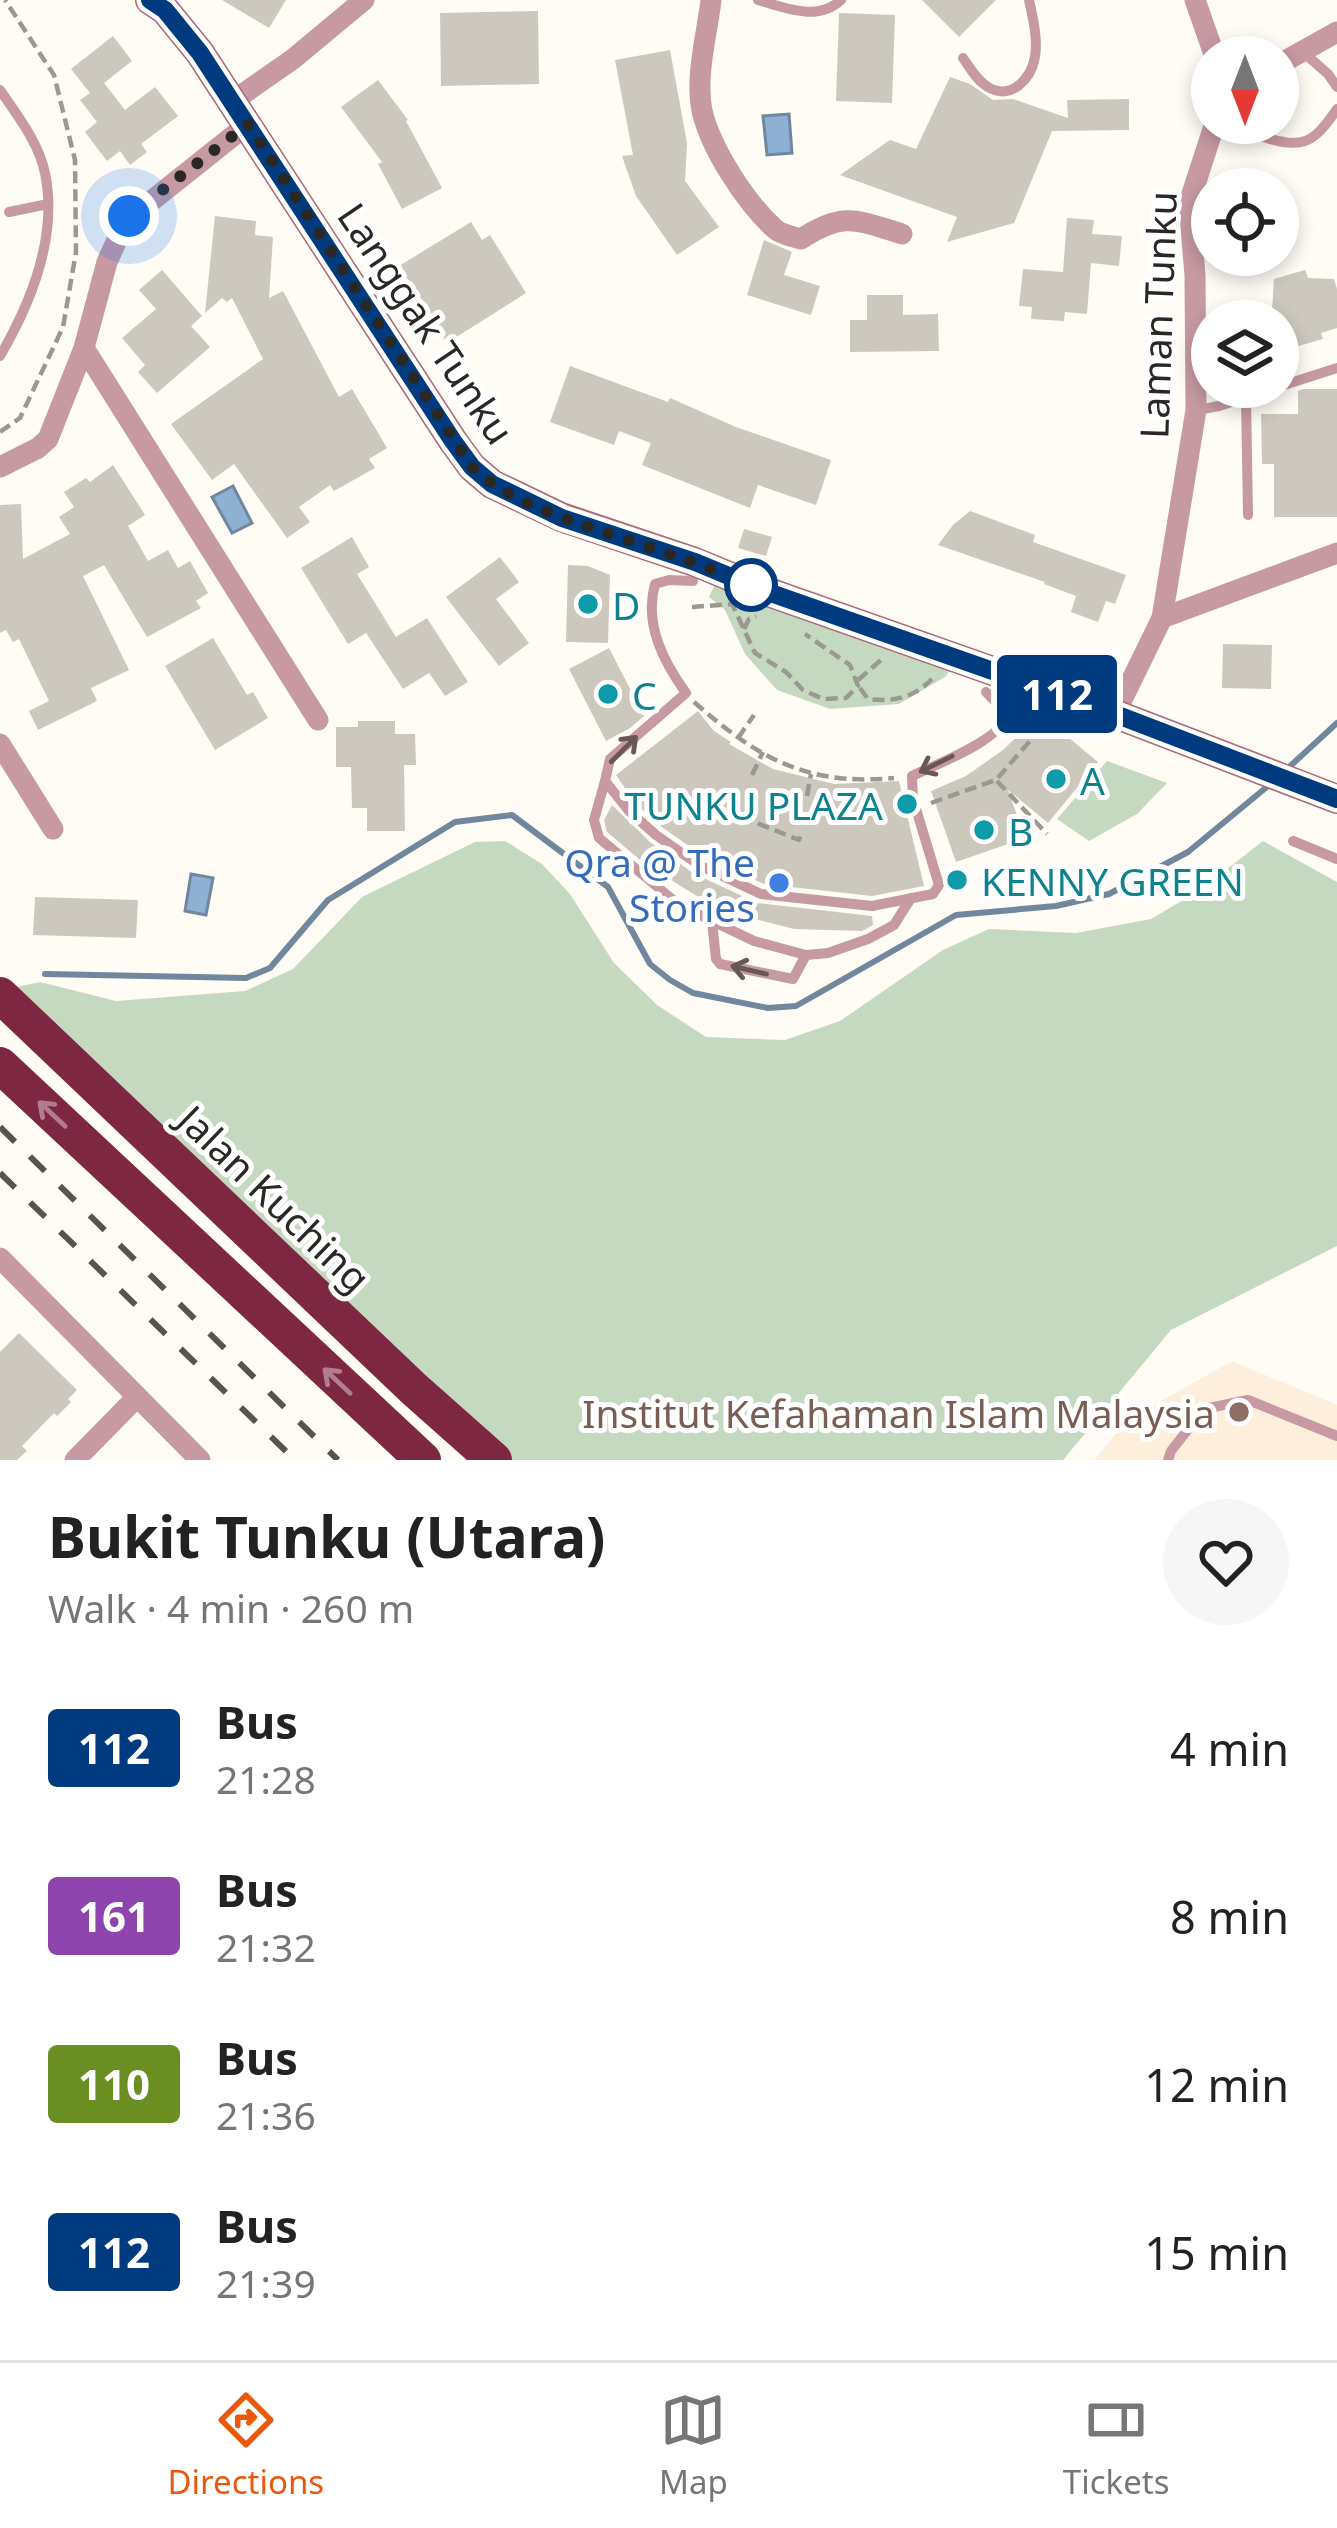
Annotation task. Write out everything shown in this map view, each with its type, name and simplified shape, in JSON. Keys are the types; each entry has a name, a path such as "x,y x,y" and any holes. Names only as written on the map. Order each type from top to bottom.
{"highway":[{"name":"Jalan Kuching","path":"0,995 494,1460"},
{"path":"0,1064 422,1460"}],"street":[{"path":"0,466 48,439 125,222 293,59 364,0"},
{"path":"711,0 701,76 702,109 716,147 742,189 778,232 801,238 836,220 855,220 902,234"},
{"path":"1195,0 1208,36"},
{"name":"Langgak Tunku","path":"161,3 240,112 472,467 492,484 693,577 753,586 989,688 1115,714 1337,800"},
{"path":"1299,54 1337,32"},
{"name":"Laman Tunku","path":"1115,714 1162,618 1196,410 1189,203 1209,144"},
{"path":"84,348 318,719"},
{"path":"1162,618 1337,553"},
{"path":"0,745 53,829"},
{"path":"0,1258 200,1460"},
{"path":"75,1460 137,1397"}],"lane":[{"path":"758,0 816,13 841,0"},
{"path":"963,58 990,89 1005,92 1018,87 1031,74 1036,52 1029,0"},
{"path":"1303,52 1337,87"},
{"path":"0,90 30,136 45,172 48,204 27,306 0,356"},
{"path":"1299,143 1324,128 1337,109"},
{"path":"10,212 48,204"},
{"path":"1299,381 1337,368"},
{"path":"1196,410 1208,408"},
{"path":"1246,408 1248,515"},
{"path":"693,577 655,584 652,622 665,664 686,694 610,759 594,820 599,838 679,905 754,941 806,955 868,939 894,925 911,898"},
{"path":"605,781 656,835 699,865 761,894 872,906 933,894 939,885 916,808 912,776 986,740 1002,726 1004,720 989,688"},
{"path":"1293,841 1337,859"},
{"path":"712,921 720,964 793,980 806,955"},
{"path":"1168,1460 1204,1409 1248,1400 1337,1436"}],"path":[{"path":"692,607 732,604 755,652 803,690 823,699 845,698 883,658"},
{"path":"744,629 758,615"},
{"path":"802,632 850,665 868,699 891,701 912,695 936,675"},
{"path":"686,694 738,738 794,770 857,781 912,776"},
{"path":"738,738 754,716"},
{"path":"916,808 996,780 1049,719"},
{"path":"752,775 763,752"},
{"path":"807,796 811,774"},
{"path":"996,780 1047,834"},
{"path":"734,810 799,840 801,832"}],"shaded area":[{"name":"Institut Kefahaman Islam Malaysia","path":"1232,1361 1337,1405 1337,1460 1094,1460 1127,1420"}],"green space":[{"path":"715,584 956,663 945,677 899,704 830,709 777,690 745,654 725,610 709,597"},
{"name":"KENNY GREEN","path":"1107,761 1167,783 1137,814 1089,841 1057,819"},
{"path":"505,841 542,864 570,894 614,963 657,1005 706,1037 785,1040 840,1021 943,950 989,929 1076,933 1151,919 1200,890 1263,841 1337,882 1337,1246 1171,1330 1063,1460 512,1460 12,988 40,982 116,1001 245,991 293,969 362,897 475,842"}],"water":[{"path":"789,114 792,153 767,155 763,116"},
{"path":"233,486 252,523 232,533 212,497"},
{"path":"191,874 213,878 206,915 185,911"}],"building":[{"path":"222,0 286,0 269,28"},
{"path":"922,0 996,0 959,37"},
{"path":"538,11 539,84 441,86 440,13"},
{"path":"839,13 895,15 892,103 836,101"},
{"path":"113,36 132,61 104,83 125,110 155,87 178,116 141,144 147,152 130,165 120,151 107,161 85,132 97,122 80,100 90,93 71,69"},
{"path":"670,50 687,143 685,181 719,227 677,255 636,196 622,156 633,155 615,60"},
{"path":"950,77 993,100 1013,99 1068,118 1067,100 1129,99 1129,130 1052,131 1014,223 947,242 957,217 840,175 890,140 916,149"},
{"path":"378,80 408,120 442,188 402,209 378,164 382,162 341,107"},
{"path":"215,216 256,221 255,235 273,237 269,298 283,291 339,397 352,389 387,448 369,459 375,468 334,491 330,485 299,507 310,522 287,538 234,464 212,480 171,424 263,359 232,298 227,302 222,298 205,313"},
{"path":"1067,218 1094,220 1092,234 1122,236 1119,266 1091,263 1087,314 1065,312 1064,321 1031,319 1032,307 1019,306 1023,269 1063,272"},
{"path":"471,222 482,240 490,235 526,293 447,343 399,266"},
{"path":"764,240 792,252 784,275 820,286 811,315 747,295"},
{"path":"162,270 202,316 191,326 210,347 157,393 138,372 145,365 122,338 156,309 139,290"},
{"path":"1305,270 1308,278 1334,279 1337,328 1321,333 1323,339 1299,346 1299,300 1273,300 1274,279 1299,276"},
{"path":"867,295 903,295 903,315 938,314 939,351 850,352 850,320 867,320"},
{"path":"570,366 668,402 670,398 831,460 816,505 758,485 750,508 642,465 651,443 619,431 614,445 550,422"},
{"path":"1337,389 1337,517 1274,517 1274,464 1262,464 1261,414 1298,414 1299,391"},
{"path":"113,465 145,515 128,526 148,561 168,550 178,568 190,561 208,593 196,601 201,608 147,637 104,565 83,576 129,670 91,688 97,701 38,730 29,711 49,701 19,639 13,642 6,630 0,633 0,505 21,504 23,559 70,534 59,517 74,507 64,492 86,478 90,482"},
{"path":"970,511 1035,535 1033,542 1126,575 1115,604 1106,601 1098,622 1071,612 1076,596 938,545"},
{"path":"744,529 772,537 766,556 738,548"},
{"path":"352,537 369,567 357,574 396,637 427,618 468,682 445,696 429,673 403,689 366,633 348,644 301,568"},
{"path":"500,557 519,582 496,599 529,643 499,666 446,597"},
{"name":"D","path":"568,565 588,566 610,575 608,643 566,642"},
{"path":"213,638 247,695 253,692 268,718 215,750 165,666"},
{"path":"1223,644 1272,645 1271,689 1222,688"},
{"name":"C","path":"609,648 644,716 606,741 569,669"},
{"path":"698,711 729,744 773,769 834,784 899,781 924,886 872,896 764,884 704,857 662,827 636,804 616,775"},
{"path":"1040,714 1098,762 1048,823 1008,790 1025,838 956,862 931,791 966,776 1003,750"},
{"path":"358,721 395,721 395,734 415,734 416,765 404,765 405,831 367,831 367,808 352,808 351,767 336,767 336,727 358,727"},
{"path":"612,805 650,842 693,873 757,903 872,916 873,925 862,931 794,929 743,916 700,898 645,864 607,832 604,820"},
{"path":"35,897 138,900 136,938 33,935"},
{"path":"19,1333 77,1390 68,1399 71,1402 22,1446 27,1451 17,1460 0,1460 0,1352"}],"waterway":[{"path":"1287,769 1337,723"},
{"path":"45,974 246,978 270,968 328,900 455,822 512,815 608,887 650,964 670,980 693,993 768,1008 796,1006 956,915 1056,906 1109,894 1188,852 1268,786"}],"railway":[{"path":"0,1127 338,1460"},
{"path":"0,1173 295,1460"}],"bus line":[{"name":"112","path":"150,0 165,10 200,53 453,441 492,484 562,518 1115,714 1337,799"}],"place":[{"name":"D","path":"588,604"},
{"name":"C","path":"608,694"},
{"name":"A","path":"1056,779"},
{"name":"TUNKU PLAZA","path":"907,804"},
{"name":"B","path":"984,830"},
{"name":"KENNY GREEN","path":"957,880"},
{"name":"Qra @ The Stories","path":"779,883"},
{"name":"Institut Kefahaman Islam Malaysia","path":"1239,1412"}],"route":[{"path":"129,216 248,124 472,467 492,484 562,518 751,585"}]}
